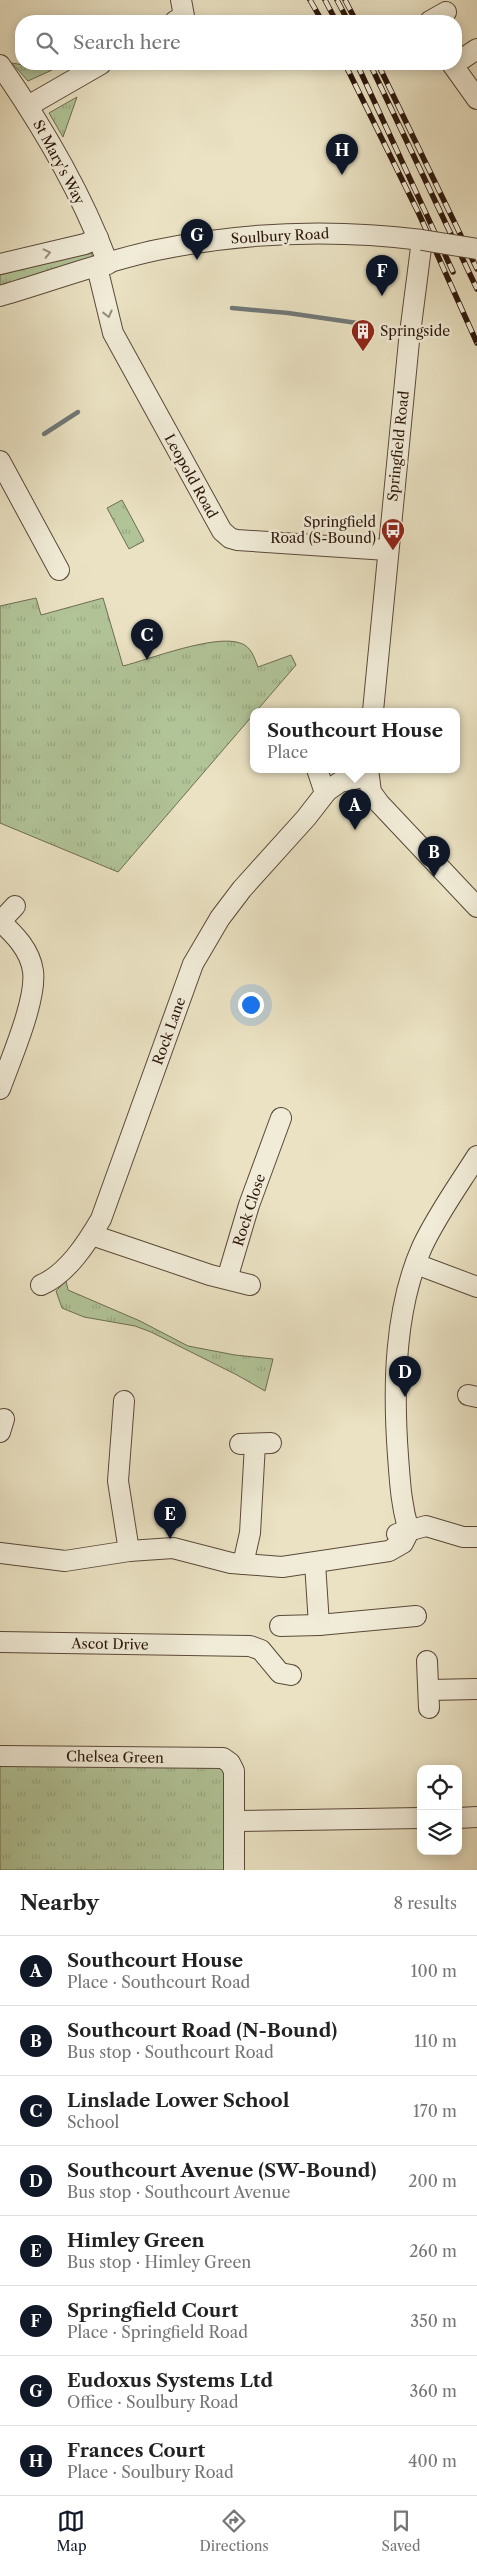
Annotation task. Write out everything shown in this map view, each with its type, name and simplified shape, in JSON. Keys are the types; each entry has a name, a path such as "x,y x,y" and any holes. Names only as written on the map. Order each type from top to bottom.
{"street":[{"path":"462,59 477,49"},
{"name":"St Mary's Way","path":"0,65 51,143 98,238 102,265"},
{"path":"28,106 91,70"},
{"path":"458,70 477,99"},
{"name":"Soulbury Road","path":"0,296 156,250 230,238 334,234 418,240 477,248"},
{"path":"0,264 85,244 98,238"},
{"name":"Springfield Road","path":"373,708 418,240"},
{"name":"Leopold Road","path":"102,265 113,333 222,531 230,538 237,540 387,550"},
{"path":"2,471 37,548 59,570"},
{"path":"318,773 323,787 327,791"},
{"name":"Rock Lane","path":"41,1285 54,1278 92,1235 112,1190 193,964 220,918 242,889 306,818 327,791 340,782 365,773"},
{"path":"368,773 371,792 477,907"},
{"path":"0,1089 5,1057 29,1003 33,971 24,946 0,921 15,906"},
{"name":"Rock Close","path":"227,1279 249,1205 279,1144 281,1118"},
{"path":"409,1531 400,1496 395,1402 401,1327 416,1264 443,1208 477,1156"},
{"path":"92,1235 250,1285"},
{"path":"416,1264 477,1287"},
{"path":"123,1401 118,1481 129,1551"},
{"path":"244,1564 250,1533 255,1444"},
{"path":"0,1554 65,1561 129,1551 173,1548 244,1564 282,1567 315,1563 371,1552 394,1535 409,1531 423,1539 442,1542 470,1537"},
{"path":"315,1563 319,1625"},
{"path":"280,1626 319,1625 416,1616"},
{"name":"Ascot Drive","path":"0,1642 221,1653 250,1646 261,1650 280,1673 291,1675"},
{"path":"427,1661 429,1699 477,1689"},
{"name":"Chelsea Green","path":"0,1756 234,1757 234,1870"},
{"path":"462,1818 477,1817"},
{"path":"234,1821 417,1818"}],"green space":[{"path":"18,70 52,70 28,81"},
{"path":"77,97 63,137 49,113"},
{"path":"90,251 93,257 0,291 0,275"},
{"path":"122,500 144,541 129,549 107,508"},
{"path":"36,598 41,615 103,598 123,666 199,644 229,641 244,644 252,652 258,667 291,655 296,665 259,708 250,708 250,718 118,872 0,823 0,606"},
{"path":"66,1281 68,1290 140,1321 188,1346 235,1355 273,1359 265,1391 151,1332 135,1326 84,1317 62,1308 56,1291"},
{"path":"0,1765 225,1767 228,1870 0,1870"}],"waterway":[{"path":"232,308 288,313 364,324"},
{"path":"44,434 78,412"}],"railway":[{"path":"310,0 319,15"},
{"path":"325,0 333,15"},
{"path":"337,0 345,15"},
{"path":"345,0 353,15"},
{"path":"348,70 419,214 477,343"},
{"path":"360,70 453,272"},
{"path":"373,70 477,289"},
{"path":"381,70 477,269"}],"place":[{"name":"Frances Court","path":"342,175"},
{"name":"Eudoxus Systems Ltd","path":"197,260"},
{"name":"Springfield Court","path":"382,296"},
{"name":"Springside","path":"363,352"},
{"name":"Springfield Road (S-Bound)","path":"393,551"},
{"name":"Linslade Lower School","path":"147,660"},
{"name":"Southcourt House","path":"355,830"},
{"name":"Southcourt Road (N-Bound)","path":"434,877"},
{"name":"Southcourt Avenue (SW-Bound)","path":"405,1397"},
{"name":"Himley Green","path":"170,1539"}]}
